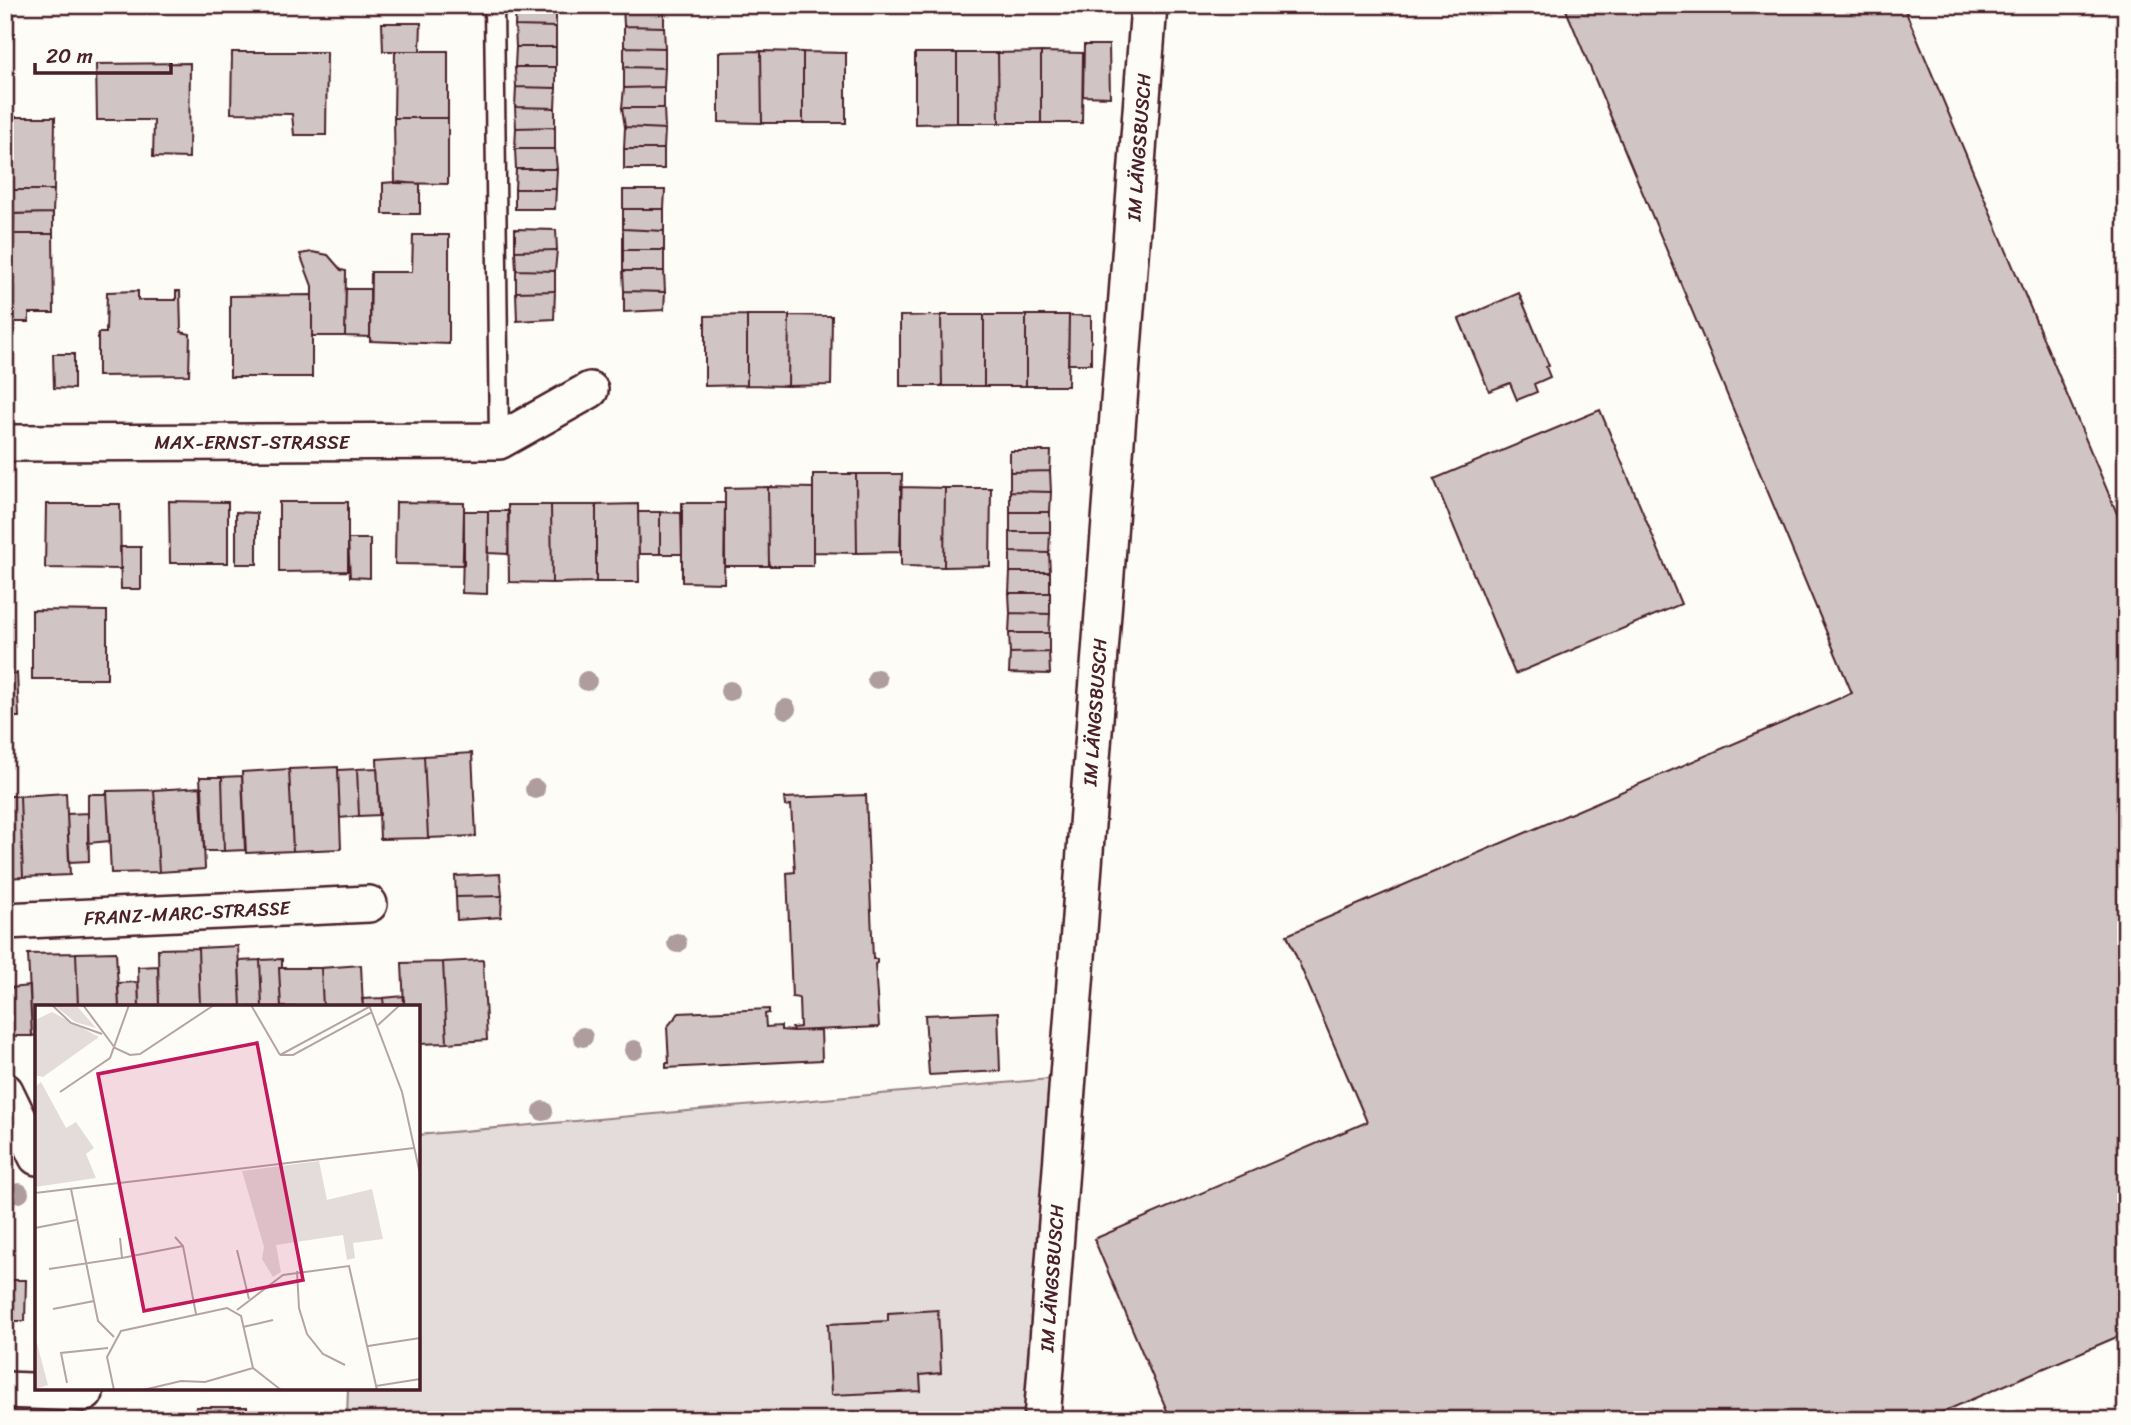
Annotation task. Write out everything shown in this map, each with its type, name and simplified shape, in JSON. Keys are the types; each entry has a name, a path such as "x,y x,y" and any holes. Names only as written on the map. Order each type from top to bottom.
{"street":[{"name":"IM LÄNGSBUSCH","path":"1042,1420 1149,5"},
{"name":"MAX-ERNST-STRASSE","path":"5,443 499,441 590,390"},
{"name":"FRANZ-MARC-STRASSE","path":"5,920 369,904"},
{"path":"5,1091 35,1153"},
{"path":"5,1390 85,1400"}],"lane":[{"path":"494,5 499,441"}],"shaded area":[{"path":"1049,1079 1025,1420 347,1420 348,1390 420,1390 420,1135"}],"building":[{"path":"516,5 556,6 556,27 515,26"},
{"path":"623,5 664,6 664,27 624,26"},
{"path":"1564,5 1903,5 2126,535 2126,1333 1924,1420 1171,1420 1094,1239 1367,1122 1287,935 1852,693"},
{"path":"382,23 421,23 420,51 383,51"},
{"path":"515,26 556,27 556,47 516,47"},
{"path":"624,26 664,27 665,48 624,47"},
{"path":"1084,45 1109,45 1110,97 1083,96"},
{"path":"516,47 556,47 556,67 515,67"},
{"path":"624,47 665,48 665,68 624,67"},
{"path":"395,51 448,51 448,118 394,118"},
{"path":"761,51 762,123 719,122 719,52"},
{"path":"761,51 803,52 803,123 762,123"},
{"path":"232,52 327,52 326,135 294,135 292,114 231,113"},
{"path":"803,52 846,53 846,123 803,123"},
{"path":"1041,52 1083,53 1082,123 1041,123"},
{"path":"1041,52 1041,123 999,123 998,53"},
{"path":"915,53 957,53 957,123 915,124"},
{"path":"957,53 998,53 999,123 957,123"},
{"path":"190,63 189,158 153,157 154,120 97,120 96,64"},
{"path":"515,67 556,67 556,88 516,87"},
{"path":"624,67 665,68 664,87 624,88"},
{"path":"516,87 556,88 555,108 515,107"},
{"path":"664,87 664,108 622,108 624,88"},
{"path":"515,107 555,108 555,127 516,128"},
{"path":"622,108 664,108 665,129 625,127"},
{"path":"5,117 55,117 54,190 5,190"},
{"path":"394,118 448,118 448,184 395,183"},
{"path":"555,127 555,149 515,149 516,128"},
{"path":"625,127 665,129 664,149 624,149"},
{"path":"515,149 555,149 557,169 516,169"},
{"path":"624,149 664,149 664,169 624,169"},
{"path":"516,169 557,169 556,189 515,189"},
{"path":"383,183 420,184 420,214 383,214"},
{"path":"515,189 556,189 555,209 515,209"},
{"path":"5,190 54,190 53,213 5,214"},
{"path":"623,190 665,190 664,209 623,209"},
{"path":"623,209 664,209 664,231 623,229"},
{"path":"53,213 53,234 13,234 14,214"},
{"path":"515,229 556,230 557,250 515,251"},
{"path":"623,229 664,231 664,250 623,250"},
{"path":"13,234 53,234 54,313 29,313 29,322 5,322 5,244 13,245"},
{"path":"413,235 449,235 449,344 370,341 371,272 412,272"},
{"path":"557,250 555,271 516,270 515,251"},
{"path":"623,250 664,250 664,271 623,271"},
{"path":"312,252 328,255 341,270 346,271 345,336 312,336 312,286 300,254"},
{"path":"516,270 555,271 555,291 516,292"},
{"path":"623,271 664,271 665,292 624,291"},
{"path":"346,289 370,289 370,337 345,336"},
{"path":"138,291 138,300 176,300 176,291 180,291 181,332 190,334 189,375 98,376 98,333 106,333 107,292"},
{"path":"555,291 554,319 517,321 516,292"},
{"path":"624,291 665,292 664,310 624,312"},
{"path":"1519,293 1549,366 1546,367 1550,377 1534,384 1537,392 1517,400 1510,383 1489,391 1459,319"},
{"path":"312,295 312,377 230,377 230,296"},
{"path":"747,315 747,385 705,386 705,316"},
{"path":"747,315 789,315 788,386 747,385"},
{"path":"789,315 832,316 831,385 788,386"},
{"path":"941,315 942,386 900,386 900,316"},
{"path":"941,315 984,315 984,386 942,386"},
{"path":"984,315 1026,315 1026,386 984,386"},
{"path":"1026,315 1069,315 1068,386 1026,386"},
{"path":"1069,315 1091,316 1091,364 1068,364"},
{"path":"53,354 74,354 74,389 54,388"},
{"path":"1600,410 1681,604 1515,674 1434,479"},
{"path":"1010,451 1051,451 1050,471 1010,472"},
{"path":"1050,471 1051,492 1010,491 1010,472"},
{"path":"813,474 856,474 857,553 813,552"},
{"path":"856,474 902,474 900,552 857,553"},
{"path":"768,487 813,488 813,566 769,566"},
{"path":"768,487 769,566 725,566 725,488"},
{"path":"901,487 945,488 944,567 901,566"},
{"path":"945,488 991,488 990,566 944,567"},
{"path":"1010,491 1051,492 1050,512 1010,512"},
{"path":"169,501 228,502 228,563 170,563"},
{"path":"279,502 348,502 348,571 279,572"},
{"path":"396,502 464,503 464,565 395,564"},
{"path":"682,503 725,503 724,583 682,582"},
{"path":"46,504 120,504 121,569 45,568"},
{"path":"638,504 639,582 596,582 596,505"},
{"path":"508,505 551,505 552,583 509,582"},
{"path":"551,505 596,505 596,582 552,583"},
{"path":"464,511 488,511 487,594 462,593"},
{"path":"488,511 509,511 508,554 488,553"},
{"path":"236,512 257,513 257,564 236,564"},
{"path":"638,512 660,512 660,554 639,554"},
{"path":"660,512 681,513 682,554 660,554"},
{"path":"1010,512 1050,512 1050,532 1010,532"},
{"path":"1010,532 1050,532 1049,553 1010,552"},
{"path":"348,539 370,539 370,578 350,577"},
{"path":"120,547 141,547 141,589 121,589"},
{"path":"1010,552 1049,553 1050,572 1010,572"},
{"path":"1010,572 1050,572 1050,593 1009,593"},
{"path":"1009,593 1050,593 1050,614 1010,613"},
{"path":"32,610 107,611 107,679 32,679"},
{"path":"1010,613 1050,614 1049,633 1009,633"},
{"path":"1009,633 1049,633 1049,652 1010,653"},
{"path":"1049,652 1050,674 1009,673 1010,653"},
{"path":"17,673 19,717 5,717 5,674"},
{"path":"472,753 476,836 428,838 424,756"},
{"path":"424,756 428,838 380,839 377,759"},
{"path":"338,767 341,849 293,851 289,769"},
{"path":"377,768 380,815 359,816 357,769"},
{"path":"289,769 293,851 246,853 242,772"},
{"path":"357,769 359,816 340,818 338,770"},
{"path":"242,776 245,850 224,851 222,777"},
{"path":"200,777 222,777 224,851 204,851"},
{"path":"202,787 205,869 159,872 154,790"},
{"path":"154,790 159,872 111,873 107,791"},
{"path":"66,793 70,875 23,877 20,796"},
{"path":"88,794 107,794 110,841 88,843"},
{"path":"866,795 873,959 877,959 875,964 879,1027 793,1031 792,1028 800,1027 799,998 792,997 787,873 795,872 791,805 785,806 784,798"},
{"path":"5,796 20,796 23,877 5,878"},
{"path":"88,813 89,861 69,862 67,814"},
{"path":"500,874 502,896 456,897 455,876"},
{"path":"502,896 501,917 457,920 456,897"},
{"path":"238,946 241,1005 200,1005 198,948"},
{"path":"198,948 200,1005 159,1005 158,949"},
{"path":"116,952 119,1005 78,1005 76,953"},
{"path":"76,953 78,1005 35,1005 35,1035 32,1036 28,954"},
{"path":"282,959 282,968 279,968 281,1005 262,1005 260,960"},
{"path":"260,960 262,1005 241,1005 239,961"},
{"path":"483,960 487,1040 447,1043 443,962"},
{"path":"443,962 447,1043 420,1044 420,1005 404,1005 402,963"},
{"path":"361,965 363,1005 323,1005 321,968"},
{"path":"158,966 159,1005 139,1005 138,967"},
{"path":"279,968 321,968 323,1005 281,1005"},
{"path":"138,982 139,1005 119,1005 118,983"},
{"path":"30,986 32,1036 10,1036 9,988"},
{"path":"404,996 404,1005 384,1005 383,998"},
{"path":"383,998 384,1005 363,1005 362,999"},
{"path":"769,1009 769,1013 765,1014 766,1027 781,1026 781,1030 793,1031 821,1030 822,1060 666,1068 666,1063 669,1063 667,1027 679,1013"},
{"path":"998,1012 1000,1071 929,1075 925,1015"},
{"path":"5,1280 26,1280 25,1321 5,1321"},
{"path":"938,1310 941,1373 920,1375 921,1391 831,1395 828,1324 888,1321 888,1313"},
{"path":"196,1407 247,1407 247,1420 199,1420"},
{"path":"152,1411 199,1412 199,1420 151,1420"}]}
